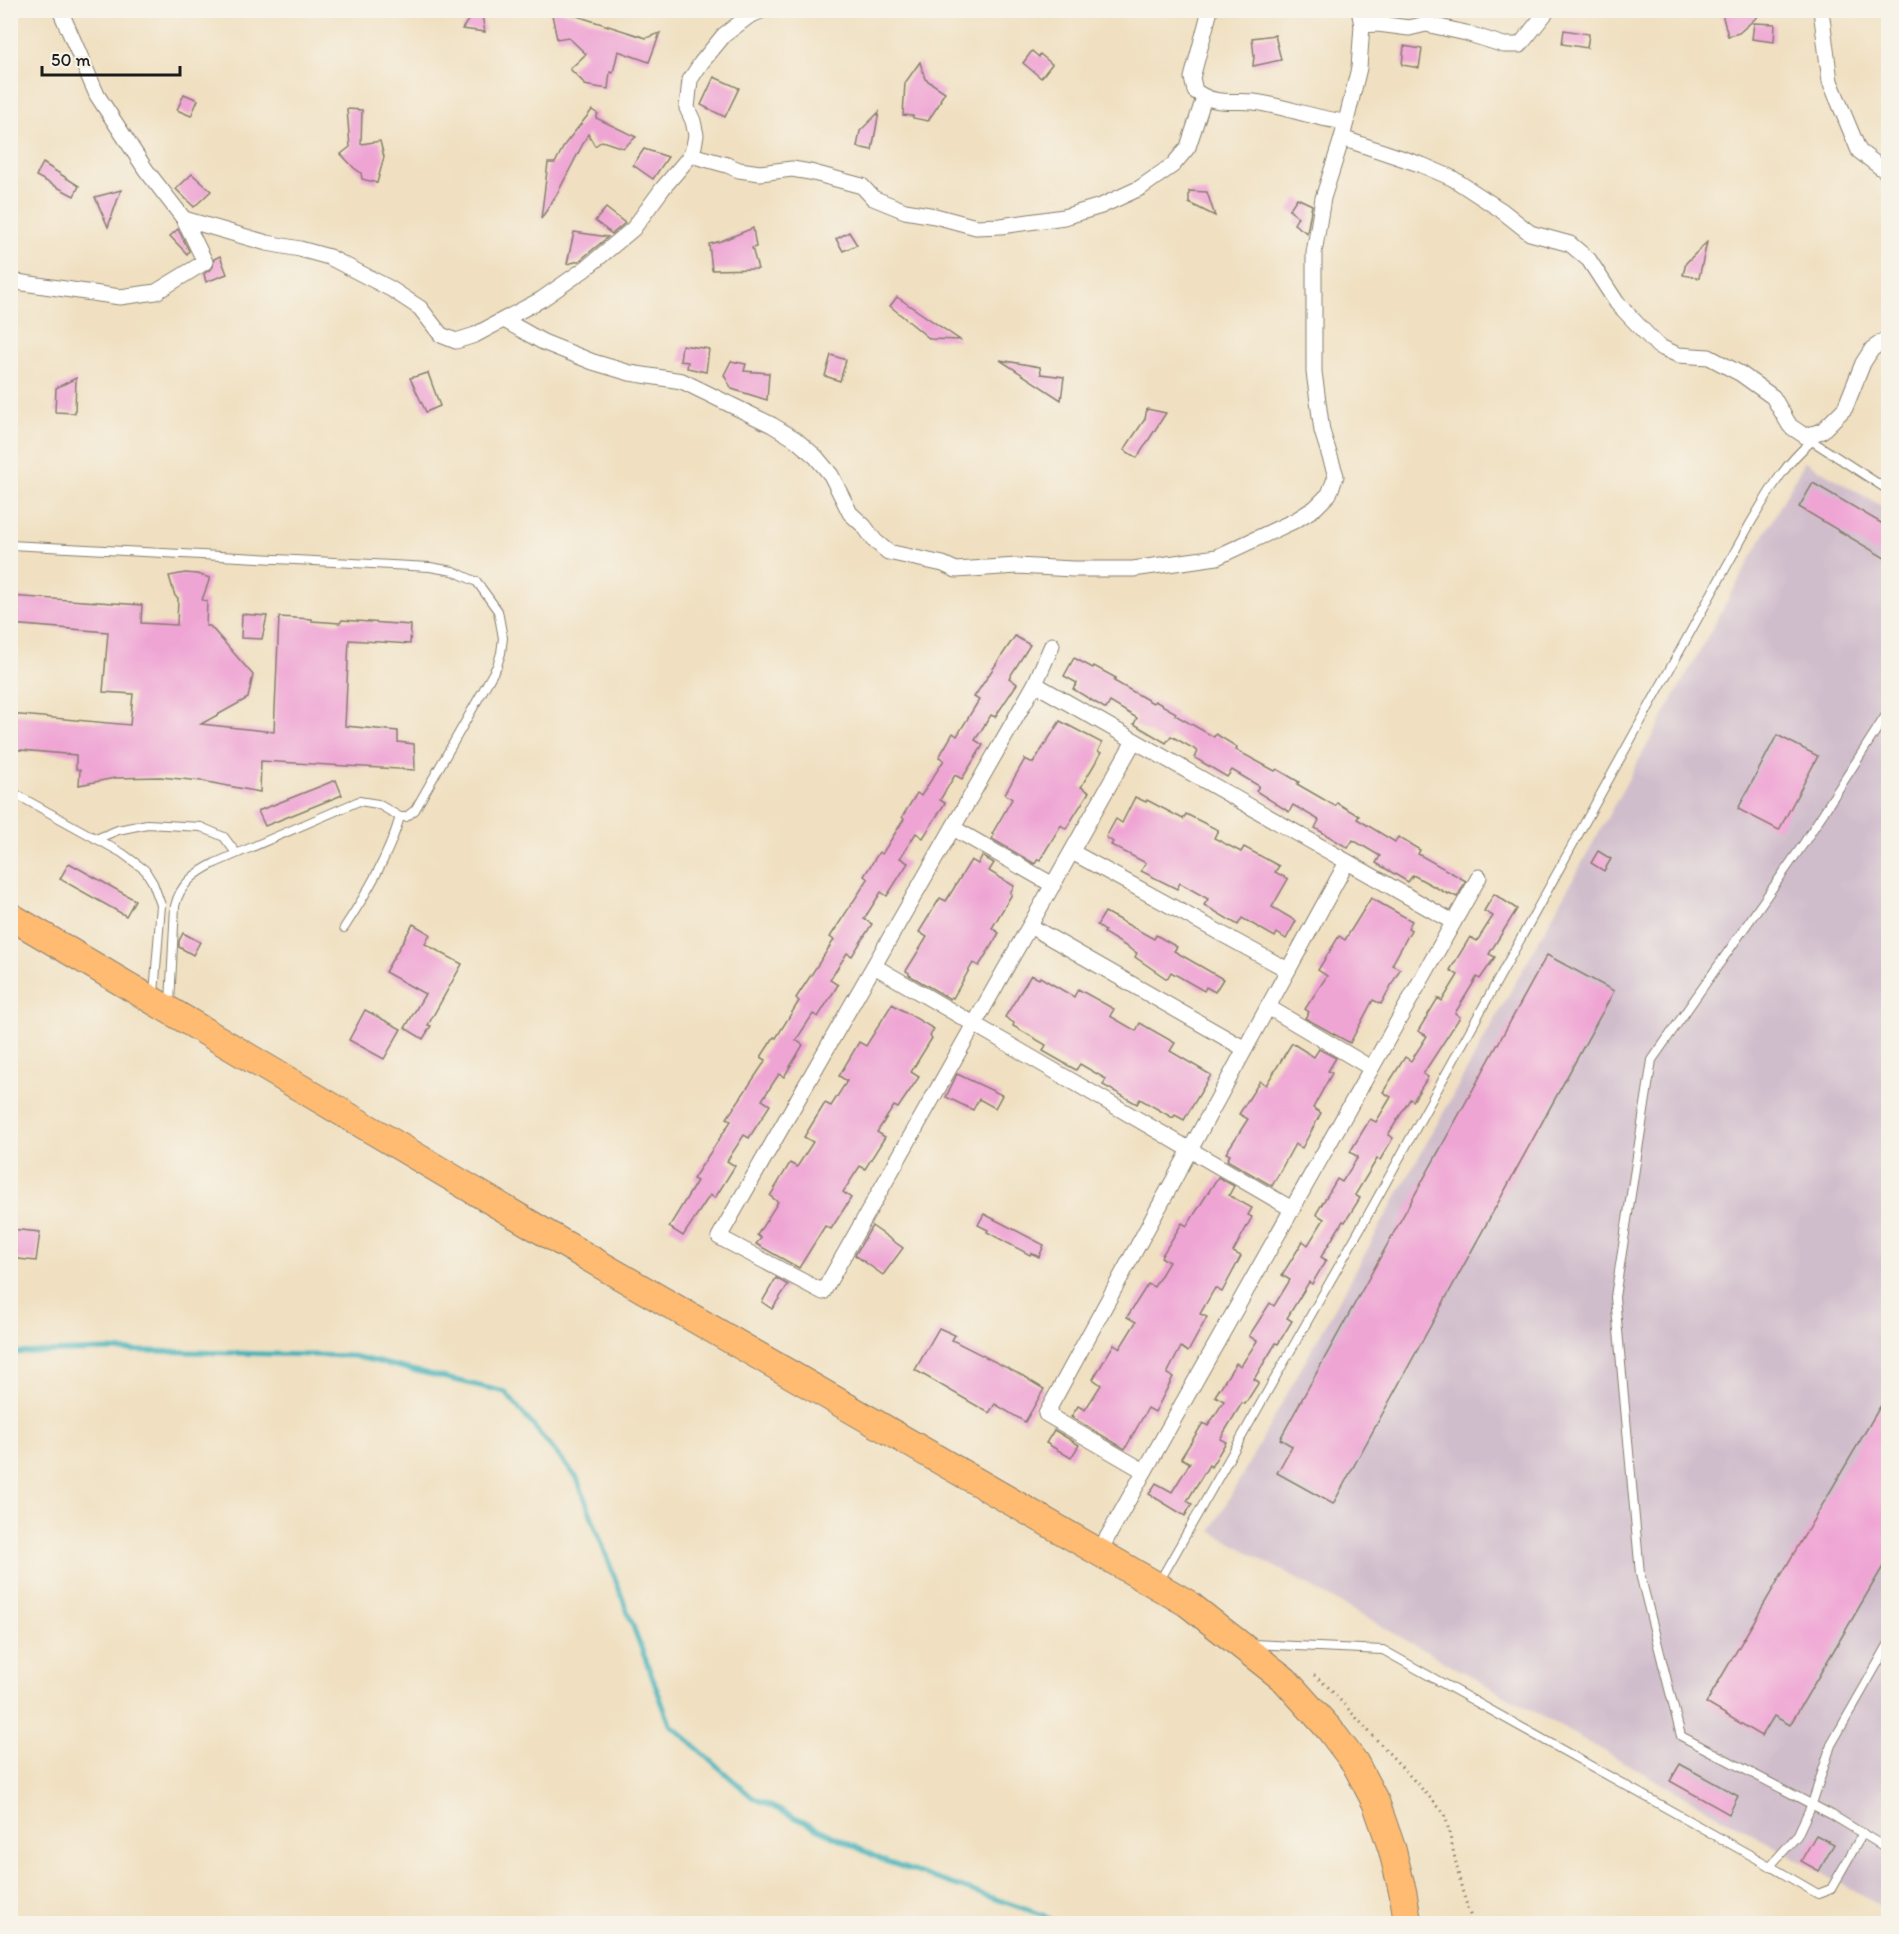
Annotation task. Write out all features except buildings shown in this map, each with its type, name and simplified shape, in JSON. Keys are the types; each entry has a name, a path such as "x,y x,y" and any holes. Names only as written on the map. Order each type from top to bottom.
{"highway":[{"path":"10,916 549,1235 1186,1603 1285,1680 1330,1730 1355,1763 1376,1803 1392,1849 1408,1923"}],"street":[{"path":"10,281 120,297 156,292 205,262 184,219 146,170 97,95 60,10"},
{"path":"184,219 267,243 329,257 390,289 420,308 441,334 456,341 475,335 542,299 585,269 633,229 691,155 696,135 687,108 690,80 724,35 748,16 763,10"},
{"path":"1210,10 1192,78 1195,91 1204,98 1224,102 1253,102 1325,120 1346,122"},
{"path":"504,320 543,342 593,362 630,373 682,381 772,425 795,439 816,457 831,475 850,513 888,552 943,564 956,570 1017,566 1133,569 1217,557 1296,520 1315,508 1329,494 1336,476 1322,431 1314,372 1314,253 1323,198 1342,138 1359,68 1361,18 1378,24 1409,28 1426,24 1504,45 1520,45 1548,10"},
{"path":"1821,10 1830,81 1859,151 1888,173"},
{"path":"691,155 739,170 760,173 792,169 810,172 862,186 873,198 905,211 976,227 1000,226 1064,217 1101,206 1140,188 1173,165 1188,147 1204,98"},
{"path":"1342,138 1422,165 1452,178 1501,210 1530,233 1570,244 1589,260 1617,303 1658,346 1678,355 1709,357 1741,374 1773,397 1790,426 1808,439 1822,431 1845,408 1863,363 1872,349 1888,338"},
{"path":"1052,645 1035,684 719,1237 823,1292 1134,741"},
{"path":"1035,684 1453,922"},
{"path":"953,828 1053,885"},
{"path":"1072,852 1288,970"},
{"path":"1144,1471 1046,1414 1347,862"},
{"path":"1099,1552 1479,877"},
{"path":"1030,926 1245,1049"},
{"path":"874,966 1292,1209"},
{"path":"1268,1006 1371,1068"}],"lane":[{"path":"1157,1586 1381,1192 1750,524 1784,469 1808,439 1888,490"},
{"path":"10,544 430,567 453,571 477,582 498,611 503,638 501,653 490,679 415,810 406,817 400,817 378,804 358,801 197,873 178,894 161,1006"},
{"path":"1888,712 1802,846 1652,1060 1615,1297 1640,1574 1681,1736 1812,1804 1888,1849"},
{"path":"10,791 122,853 145,870 153,883 161,905 161,1006"},
{"path":"344,928 365,895 393,841 400,817"},
{"path":"96,839 118,830 147,824 201,827 224,837 236,854"},
{"path":"1239,1644 1383,1650 1818,1894 1831,1889 1863,1833"},
{"path":"1770,1866 1797,1836 1812,1804 1831,1745 1888,1645"}],"path":[{"path":"1310,1673 1328,1687 1444,1814 1462,1890 1473,1923"}],"shaded area":[{"path":"1805,461 1888,510 1888,1910 1211,1531"}],"waterway":[{"path":"10,1353 106,1350 353,1356 505,1392 577,1478 670,1724 752,1797 887,1862 1043,1915 1057,1924"}]}
